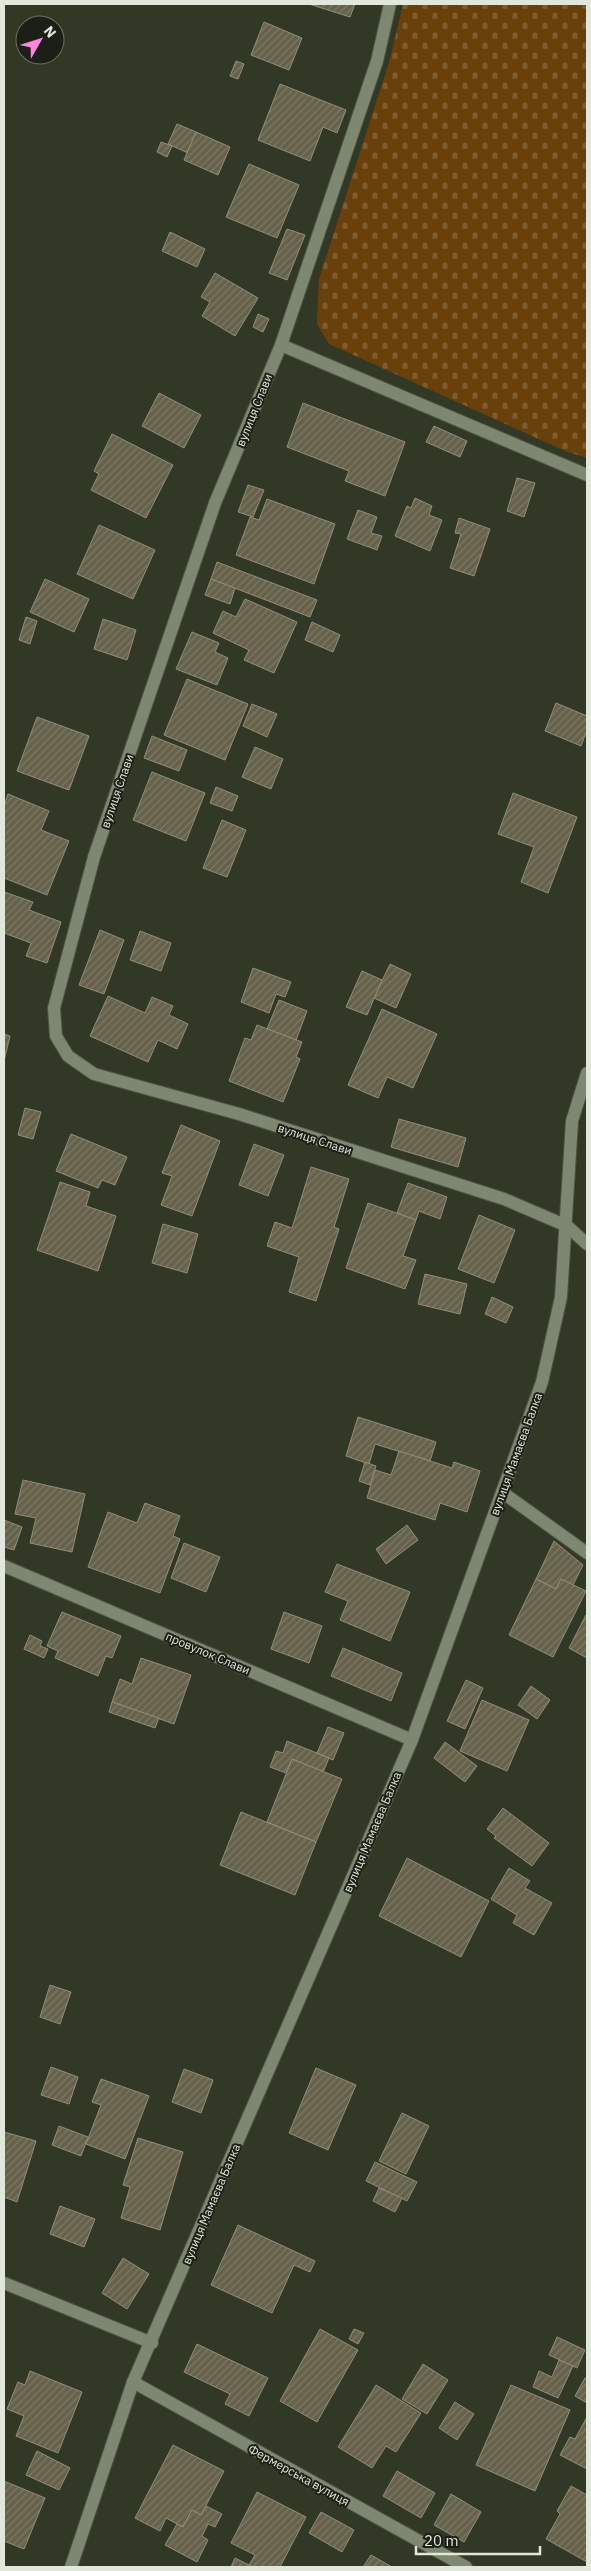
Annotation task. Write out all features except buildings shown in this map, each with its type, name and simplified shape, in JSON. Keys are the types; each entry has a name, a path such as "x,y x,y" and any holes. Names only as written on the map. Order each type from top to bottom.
{"street":[{"name":"вулиця Слави","path":"390,4 377,61 281,345 216,503 94,857 54,1008 56,1036 68,1056 94,1074 239,1114 485,1193 567,1226 587,1244"},
{"path":"281,345 587,475"},
{"name":"вулиця Мамаєва Балка","path":"71,2567 133,2382 152,2343 412,1740 542,1382 561,1297 567,1226 572,1121 587,1073"},
{"path":"502,1492 587,1553"},
{"name":"провулок Слави","path":"4,1566 412,1740"},
{"path":"4,2283 152,2343"},
{"name":"Фермерська вулиця","path":"133,2382 466,2567"}],"green space":[{"path":"403,4 587,4 587,458 565,451 329,344 317,324 319,279 389,63"}]}
